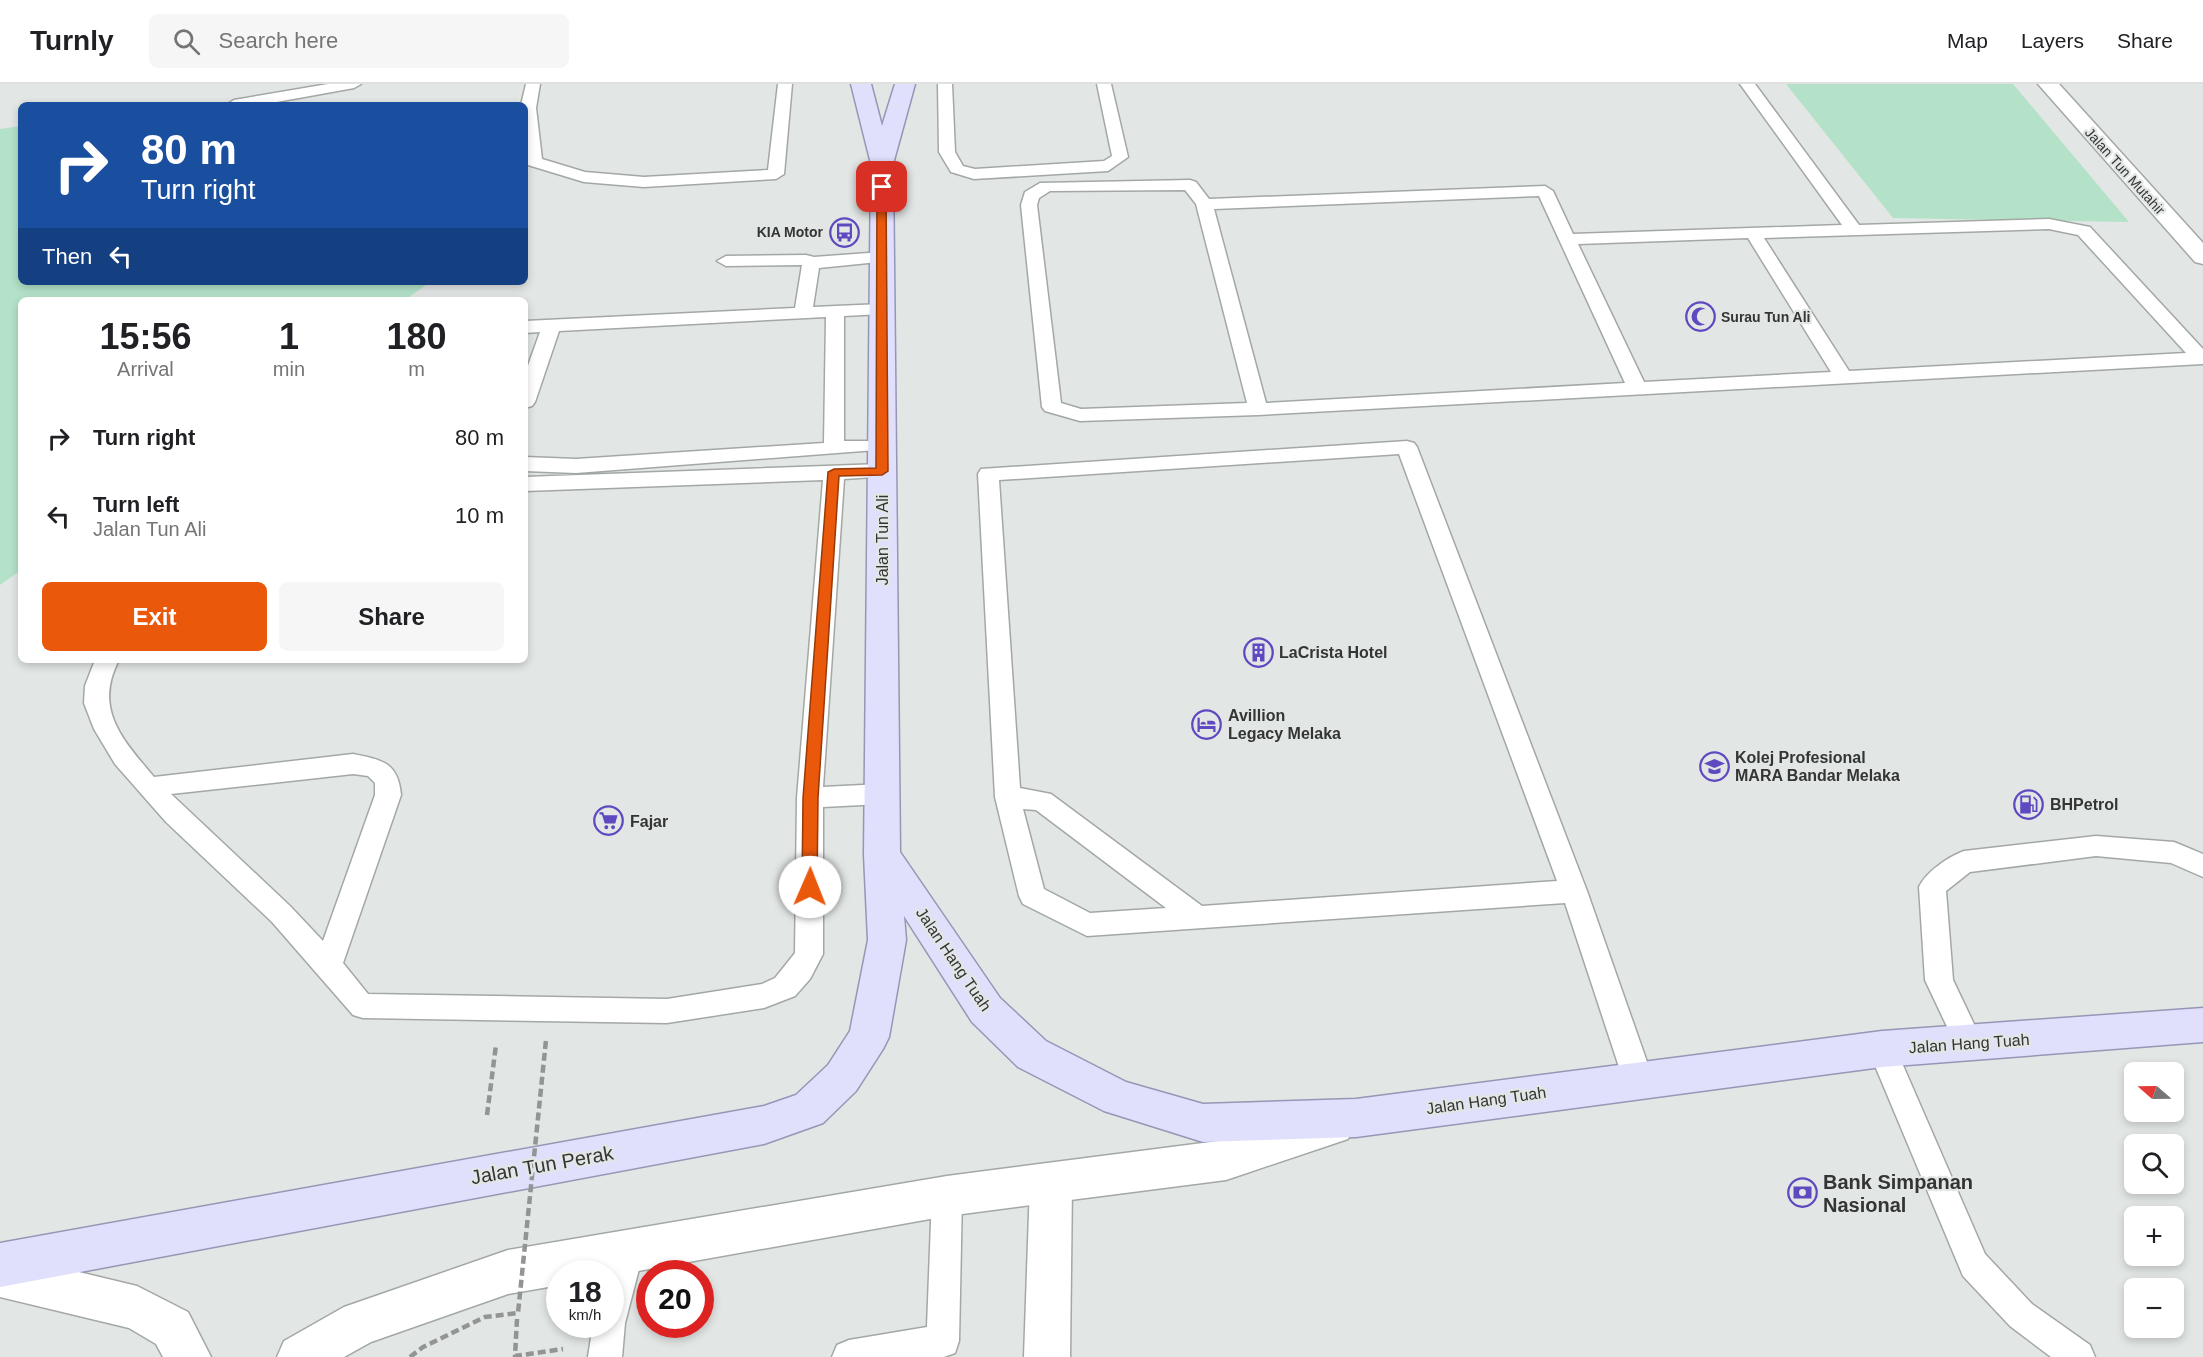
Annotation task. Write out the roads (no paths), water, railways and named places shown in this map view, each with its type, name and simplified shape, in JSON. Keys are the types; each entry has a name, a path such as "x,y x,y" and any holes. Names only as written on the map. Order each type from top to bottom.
{"main road":[{"path":"861,84 882,164"},
{"name":"Jalan Tun Ali","path":"882,855 882,164 905,84"},
{"name":"Jalan Hang Tuah","path":"882,855 951,954 986,1010 1032,1054 1118,1098 1203,1123 1356,1118 1638,1079 1882,1049 2203,1025"},
{"name":"Jalan Tun Perak","path":"0,1265 753,1127 809,1110 842,1078 869,1037 887,940 882,855"}],"street":[{"name":"Jalan Tun Mutahir","path":"2048,84 2203,257"},
{"path":"300,1357 360,1323 508,1272 946,1196 1226,1160 1356,1118"},
{"path":"1047,1357 1052,1184"},
{"path":"0,1275 137,1308 172,1328 188,1357"}],"lane":[{"path":"251,102 354,84"},
{"path":"533,84 528,108 534,162 584,177 644,182 776,174 785,84"},
{"path":"945,84 947,152 957,169 974,174 1108,166 1115,162 1119,157 1104,84"},
{"path":"1747,84 1854,230"},
{"path":"1258,409 1204,204 1190,185 1046,186 1031,196 1029,205 1052,407 1080,415 1258,409 2202,358"},
{"path":"1204,204 1545,191 1637,388"},
{"path":"1568,240 1752,232 2049,224 2084,231 2202,358"},
{"path":"1752,232 1843,377"},
{"path":"726,261 806,260 811,263 882,257"},
{"path":"803,312 811,263"},
{"path":"528,327 882,309"},
{"path":"834,449 835,311"},
{"path":"528,393 552,324"},
{"path":"1574,891 1087,925 1032,896 1008,797 988,474 1407,447 1574,891 1638,1079"},
{"path":"528,464 576,466 834,449 882,458"},
{"path":"528,484 834,472 882,458"},
{"path":"106,663 96,688 96,704 119,753 149,787 281,914 328,965 354,1000 363,1006 667,1011 765,996 785,987 800,971 809,954 810,798 834,472"},
{"path":"149,787 353,764 375,768 387,779 388,795 328,965"},
{"path":"810,798 882,794"},
{"path":"1008,797 1042,801 1196,916"},
{"path":"1969,1043 1938,980 1932,887 1964,862 2096,846 2174,853 2203,866"},
{"path":"1882,1049 1974,1265 2020,1315 2078,1357"},
{"path":"849,1357 944,1341 946,1196"},
{"path":"624,1266 628,1250"}],"place":[{"name":"KIA Motor","path":"844,232"},
{"name":"Surau Tun Ali","path":"1700,317"},
{"name":"LaCrista Hotel","path":"1258,652"},
{"name":"Avillion Legacy Melaka","path":"1207,724"},
{"name":"Kolej Profesional MARA Bandar Melaka","path":"1714,766"},
{"name":"BHPetrol","path":"2029,804"},
{"name":"Fajar","path":"609,821"},
{"name":"Bank Simpanan Nasional","path":"1802,1193"}]}
